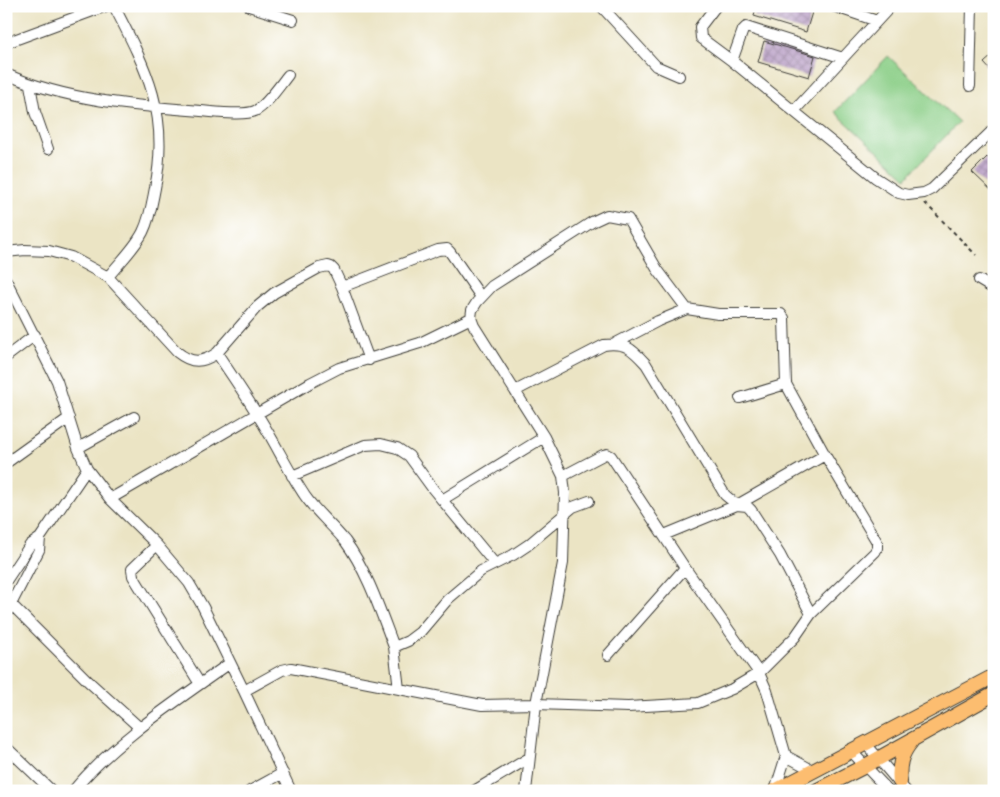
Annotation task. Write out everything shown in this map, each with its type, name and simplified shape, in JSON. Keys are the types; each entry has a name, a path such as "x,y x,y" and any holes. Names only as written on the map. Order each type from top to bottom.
{"main road":[{"path":"775,791 994,676"},
{"path":"816,791 994,694"},
{"path":"898,788 901,759 906,748 914,739"}],"street":[{"path":"6,43 106,6"},
{"path":"108,277 142,233 150,212 157,178 160,148 157,108 148,75 114,6"},
{"path":"250,6 293,20"},
{"path":"601,6 656,66 679,76"},
{"path":"716,6 701,25 699,34 701,38 876,178 899,193 916,194 932,189 994,129"},
{"path":"833,6 877,21"},
{"path":"794,111 891,6"},
{"path":"970,86 972,6"},
{"path":"732,61 743,30 746,27 843,58"},
{"path":"6,74 30,85 110,102 223,113 250,113 257,110 288,75"},
{"path":"30,85 35,112 48,150"},
{"path":"526,791 536,704 563,563 565,493 563,476 544,437 474,326 471,318 472,310 492,286 592,222 607,215 628,219 657,269 687,309"},
{"path":"6,252 25,250 49,251 71,257 108,277 185,359 206,360 217,353 257,306 274,293 319,268 328,266 334,270 342,287 369,360"},
{"path":"342,287 438,250 447,250 481,297"},
{"path":"6,280 57,381 78,448 87,468 110,499 158,544 189,583 203,607 291,791"},
{"path":"979,280 994,289"},
{"path":"244,691 282,670 291,668 482,705 536,704 628,707 698,703 732,690 759,673 800,631 811,614 877,548 877,542 825,455 786,384 784,318 781,314 718,314 687,309 658,321 616,343 604,345 515,391"},
{"path":"110,499 339,368 420,343 471,318"},
{"path":"6,357 35,335"},
{"path":"616,343 628,347 646,364 725,495 737,506 747,506 756,516 784,562 811,614"},
{"path":"217,353 258,415 292,476 311,505 331,524 355,556 377,603 394,647 399,689"},
{"path":"740,398 786,384"},
{"path":"78,448 134,417"},
{"path":"6,463 70,418"},
{"path":"442,500 544,437"},
{"path":"292,476 365,444 381,444 397,448 409,456 442,500 495,564"},
{"path":"563,476 603,455 609,454 685,568 759,673 767,691 786,756 775,791"},
{"path":"664,535 737,506 825,455"},
{"path":"6,582 30,545 40,538 87,468"},
{"path":"394,647 414,637 460,588 481,571 513,556 573,507 589,501"},
{"path":"6,614 38,550 40,538"},
{"path":"158,544 132,569 133,576 200,684"},
{"path":"608,655 685,568"},
{"path":"12,604 88,680 140,728"},
{"path":"73,791 82,779 140,728 230,663"},
{"path":"866,744 879,758 898,788"},
{"path":"6,747 52,791"},
{"path":"852,752 865,766 898,788"},
{"path":"786,756 814,771"},
{"path":"474,791 529,758"},
{"path":"250,791 283,772"}],"path":[{"path":"916,194 976,255"}],"green space":[{"path":"888,56 959,122 906,178 835,112"}],"building":[{"path":"756,6 803,6 813,9 806,32 754,16"},
{"path":"764,41 815,56 809,77 758,62"},
{"path":"994,54 994,74 984,63"},
{"path":"987,157 994,164 994,193 972,172"}]}
